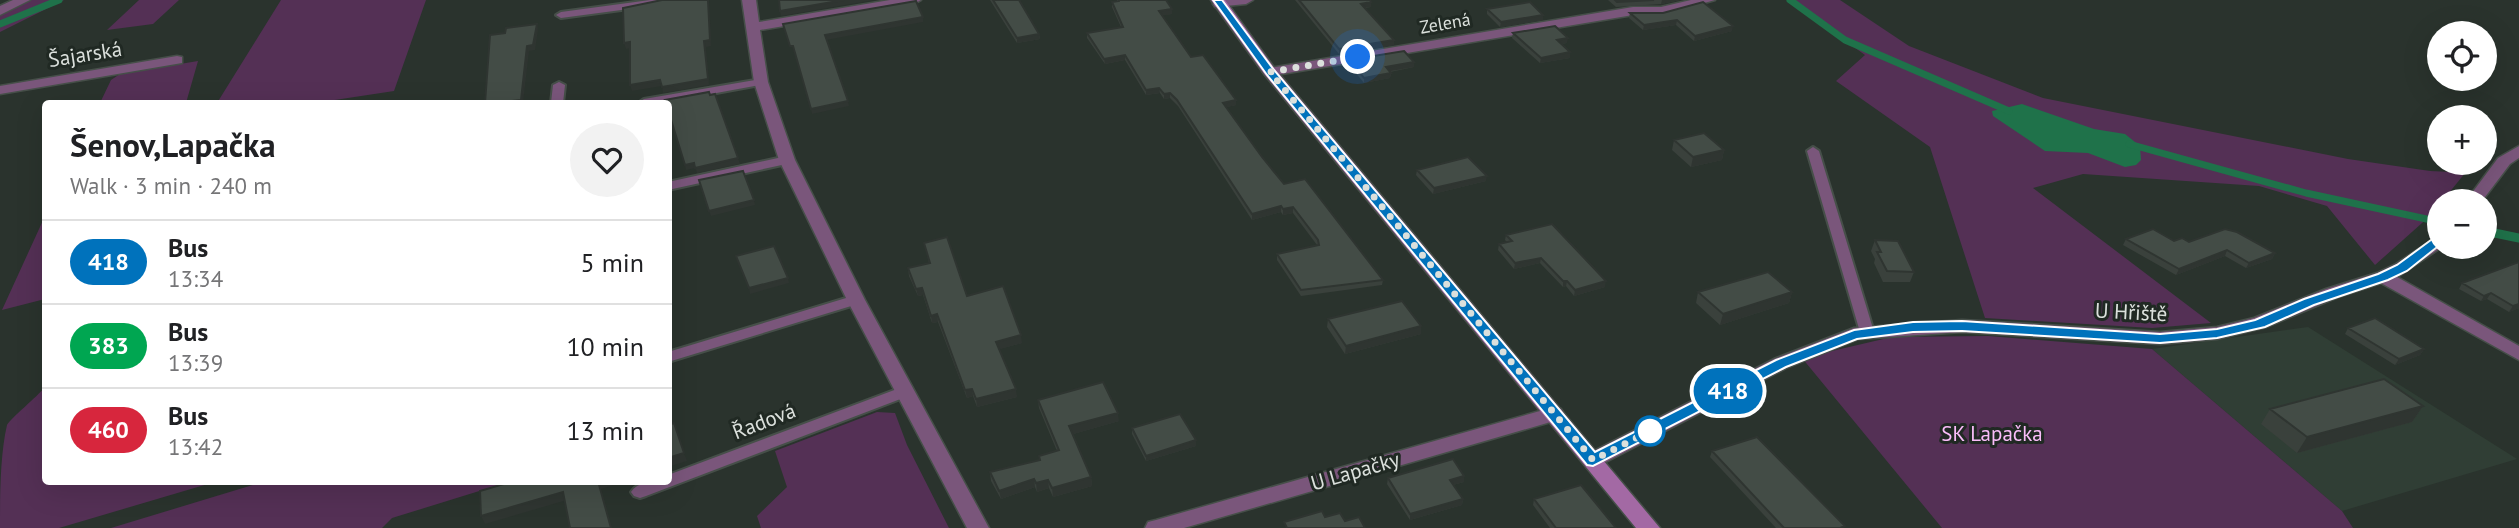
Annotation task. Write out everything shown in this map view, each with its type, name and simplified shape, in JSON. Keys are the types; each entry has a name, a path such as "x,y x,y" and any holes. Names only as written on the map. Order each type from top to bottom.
{"main road":[{"path":"1219,2 1270,72 1649,528"}],"street":[{"path":"0,10 23,0"},
{"path":"749,0 761,82 787,160 856,300 978,528"},
{"path":"753,27 914,0"},
{"path":"1219,2 1246,0"},
{"name":"Zelená","path":"1270,72 1633,11 1661,11 1708,0"},
{"name":"Šajarská","path":"0,90 177,61"},
{"path":"2483,189 2504,161 2519,151"},
{"name":"U Hřiště","path":"1593,460 1781,363 1827,343 1867,332 1962,326 2152,338 2193,337 2259,323 2309,302 2383,277 2402,268 2427,250"},
{"path":"2383,277 2519,354"},
{"name":"U Lapačky","path":"1156,528 1554,414"}],"lane":[{"path":"561,15 674,0"},
{"path":"660,100 761,82"},
{"path":"557,100 559,85"},
{"path":"1813,151 1867,332"},
{"path":"672,185 787,160"},
{"path":"672,356 856,300"},
{"name":"Řadová","path":"672,480 905,391"},
{"name":"Řadová","path":"640,492 658,485"}],"shaded area":[{"path":"2022,104 2094,129 2125,134 2140,146 2141,160 2136,165 2125,167 2088,153 2045,151 1993,116 1992,111"},
{"path":"2308,327 2517,459 2342,511 2152,349"}],"green space":[{"path":"30,0 64,0 0,32 0,14"},
{"path":"139,0 179,0 153,24 107,30"},
{"path":"281,0 426,0 394,91 335,100 219,100"},
{"path":"1789,0 1840,0 1909,46 2043,98 2348,159 2427,171 2427,175 2464,175 2452,189 2427,189 2427,219 2375,265 2327,206 2259,186 2083,174 2033,188 2211,323 2152,328 1985,318 1930,147 1836,81 1865,55"},
{"path":"198,61 187,100 101,100 111,80 120,74"},
{"path":"42,223 42,300 2,310"},
{"name":"SK Lapačka","path":"1988,336 2152,349 2342,511 2353,528 1942,528 1802,358 1892,337"},
{"path":"42,390 42,485 204,485 59,528 0,528 0,489 5,437 7,425"},
{"path":"877,412 895,413 907,445 949,528 761,528 757,516 787,487 775,451"},
{"path":"253,485 499,485 392,518 382,528 111,528"}],"building":[{"path":"662,0 708,0 710,40 704,41 708,79 662,87 660,80 630,85 630,42 624,43 623,8"},
{"path":"779,0 844,0 780,11"},
{"path":"993,0 1019,0 1039,34 1017,38"},
{"path":"1166,0 1172,9 1159,11 1191,57 1203,55 1236,100 1223,103 1262,157 1284,184 1305,179 1383,280 1301,290 1277,254 1319,245 1293,207 1283,209 1281,206 1252,214 1177,100 1170,93 1164,94 1159,88 1146,90 1125,55 1104,59 1087,33 1123,27 1112,2"},
{"path":"1299,0 1370,0 1371,2 1361,4 1394,40 1339,49"},
{"path":"1615,0 1654,0 1617,2"},
{"path":"916,1 923,17 825,35 848,101 811,109 793,46 790,46 783,24"},
{"path":"1530,2 1543,15 1501,22 1487,9"},
{"path":"1703,2 1733,26 1695,36 1677,20 1644,25 1630,13 1663,13"},
{"path":"537,24 533,45 527,46 521,100 485,100 490,35 505,33 506,28"},
{"path":"1555,26 1568,38 1557,40 1570,52 1541,58 1513,33"},
{"path":"1404,51 1414,62 1386,67 1391,73 1364,78 1349,60"},
{"path":"709,92 710,95 715,94 738,158 695,168 694,163 685,165 672,123 672,100 665,100"},
{"path":"1704,133 1724,150 1693,157 1674,140"},
{"path":"1468,157 1487,176 1434,188 1417,170"},
{"path":"743,171 754,200 709,211 699,180"},
{"path":"1552,224 1606,281 1575,290 1541,258 1515,263 1499,244 1512,241 1506,235"},
{"path":"2153,229 2174,241 2182,238 2189,242 2225,229 2237,232 2275,253 2249,263 2227,250 2179,269 2126,239"},
{"path":"947,237 967,296 1003,286 1021,335 996,342 1016,389 976,399 972,389 965,390 937,314 931,316 922,288 916,289 908,268 930,263 924,243"},
{"path":"1875,240 1898,241 1914,272 1887,271 1877,252 1881,252"},
{"path":"774,246 788,278 749,288 736,256"},
{"path":"2519,262 2519,304 2513,306 2491,293 2484,296 2462,283"},
{"path":"1768,272 1792,292 1723,314 1698,292"},
{"path":"1402,301 1421,326 1346,346 1328,319"},
{"path":"2375,318 2424,349 2399,359 2348,328"},
{"path":"2384,379 2423,406 2307,437 2270,409"},
{"path":"1103,382 1118,413 1069,426 1091,477 1052,488 1048,480 1036,483 1034,479 999,491 990,472 1040,460 1039,456 1059,450 1038,400"},
{"path":"1180,414 1196,440 1146,456 1132,428"},
{"path":"674,423 684,453 672,457"},
{"path":"1757,437 1845,526 1784,528 1712,451"},
{"path":"1453,459 1464,476 1450,480 1463,499 1410,514 1388,478"},
{"path":"500,485 599,485 611,528 570,528 563,492 481,516 480,491"},
{"path":"1581,485 1616,528 1556,528 1534,499"},
{"path":"1322,511 1325,517 1340,513 1345,521 1359,517 1365,528 1287,528 1284,522"}],"waterway":[{"path":"0,24 59,0"},
{"path":"1790,0 1845,40 2009,111"},
{"path":"2129,144 2306,193 2427,219"},
{"path":"2497,233 2519,238"}],"bus line":[{"name":"418","path":"1218,0 1243,39 1593,460 1781,363 1854,334 1913,327 1962,326 2160,338 2193,337 2241,329 2332,293 2383,277 2402,268 2427,250"}],"route":[{"path":"1358,57 1270,72 1593,460 1650,431"}]}
